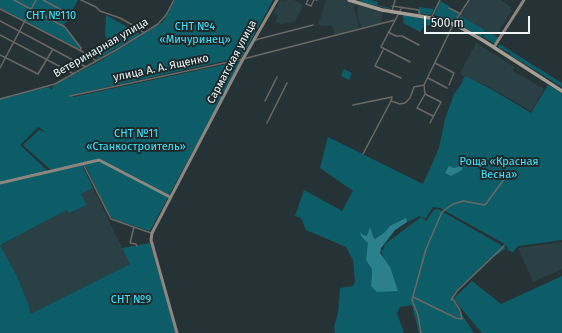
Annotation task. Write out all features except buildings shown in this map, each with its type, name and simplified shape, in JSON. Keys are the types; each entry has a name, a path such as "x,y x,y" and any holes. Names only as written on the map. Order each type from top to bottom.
{"main road":[{"name":"Сарматская улица","path":"152,233 243,59 277,0"},
{"path":"349,0 392,8 400,13 432,16 466,29 562,90"},
{"path":"494,47 524,0"},
{"path":"356,1 382,10 431,18 454,24"},
{"path":"0,183 99,160 170,197"},
{"path":"152,233 151,240 178,333"}],"street":[{"path":"14,0 65,27 81,48 80,51"},
{"path":"0,68 36,0"},
{"path":"43,0 73,16"},
{"path":"81,0 96,7 100,11 114,15 138,28 144,33"},
{"name":"Ветеринарная улица","path":"0,99 49,86 74,74 144,33 161,21 174,0"},
{"path":"308,0 306,4 311,6 316,0"},
{"path":"395,0 392,8 402,7 419,10 420,15"},
{"path":"432,16 440,0"},
{"path":"433,116 417,108 424,94 424,85 454,24 469,0"},
{"path":"402,7 381,47 410,62"},
{"path":"0,8 92,57 96,61"},
{"path":"449,8 461,14"},
{"name":"улица А. А. Ященко","path":"70,96 243,59 395,20"},
{"path":"0,21 86,67"},
{"path":"254,40 313,25"},
{"path":"388,32 396,36 402,36 419,45"},
{"path":"0,35 74,74"},
{"path":"0,55 38,74 53,49"},
{"path":"384,49 375,66 401,78"},
{"path":"435,64 454,73 449,84"},
{"path":"265,101 277,77"},
{"path":"428,78 447,88"},
{"path":"267,123 287,83"},
{"path":"391,101 400,104 405,103 410,98 414,87 424,85"},
{"path":"424,94 441,102 430,123"},
{"path":"353,104 392,97 363,154"},
{"path":"83,164 111,219 152,233"},
{"path":"421,333 418,315 412,300 426,249 442,212 453,204 463,201 485,205 505,178"},
{"path":"134,227 130,243 136,244 137,246"},
{"path":"413,297 456,318 462,319 460,310 451,299 457,291 504,246"}],"shaded area":[{"path":"280,0 294,0 302,4 302,8 294,22 281,24 275,22 278,15 274,13"},
{"path":"326,0 344,0 356,4 354,8 359,28 335,35 332,25 318,25"},
{"path":"470,0 501,0 511,7 510,9 512,10 496,36 461,16"},
{"path":"358,5 383,12 381,23 361,27 357,14"},
{"path":"476,43 515,67 513,71 544,89 531,111 486,85 464,77 460,73"},
{"path":"465,156 468,157 463,164 462,170 451,176 445,173 449,166 454,168 458,167"},
{"path":"93,188 130,264 30,314 29,306 17,276 0,245 67,210 69,213 87,205 81,194"},
{"path":"406,218 407,222 395,230 381,248 380,253 390,267 398,291 377,292 371,286 372,269 366,260 368,243 361,236 360,232 367,236 370,227 375,239 384,233 390,226"},
{"path":"562,242 562,269 533,282 518,248"}],"green space":[{"name":"СНТ №110","path":"0,0 78,0 64,25 80,48 79,49 0,8"},
{"path":"175,0 273,0 242,57 71,95 73,97 241,61 150,231 113,219 108,213 84,163 51,170 23,145 39,130 46,132 38,127 20,145 48,171 6,182 82,165 93,188 81,194 87,205 69,213 67,210 0,245 0,98 49,87 52,90 53,86 100,61 163,22"},
{"path":"359,0 378,2 377,5 390,9 365,3"},
{"path":"440,1 459,14 455,21 434,15"},
{"path":"419,7 434,9 431,15 418,13"},
{"path":"106,15 140,34 96,60 107,38 105,36"},
{"path":"404,15 445,22 445,24 431,23 439,25 438,27 426,25 428,22 426,24 420,24 425,25 420,32 403,23 405,22 403,21 404,18 402,17"},
{"path":"461,16 485,30 481,37 456,22"},
{"path":"486,31 499,38 495,44 483,37"},
{"path":"498,45 501,45 562,83 562,87 510,55 510,53 499,48"},
{"path":"344,69 352,73 349,80 341,76"},
{"name":"Роща «Красная Весна»","path":"464,77 467,77 491,89 531,113 548,85 562,93 562,240 518,246 513,252 507,250 508,248 503,243 440,208 433,207 425,219 420,216 395,230 381,248 380,253 384,259 381,251 384,249 385,244 421,217 426,221 434,210 438,209 506,248 488,261 454,293 453,301 474,333 419,333 412,305 400,307 397,313 404,333 335,333 334,327 338,313 340,288 353,286 355,281 353,260 346,247 306,230 301,218 295,216 304,190 342,211 353,191 320,168 328,137 423,184 439,148 445,119 454,94 462,83"},
{"name":"СНТ №9","path":"150,243 176,333 0,333 0,245 17,276 29,306 30,314 130,264 122,248"},
{"path":"562,276 562,333 482,333 454,300 455,297 472,281 501,304"}],"park label":[{"name":"СНТ №4 «Мичуринец»","path":"195,33"},
{"name":"СНТ №11 «Станкостроитель»","path":"136,140"}]}
